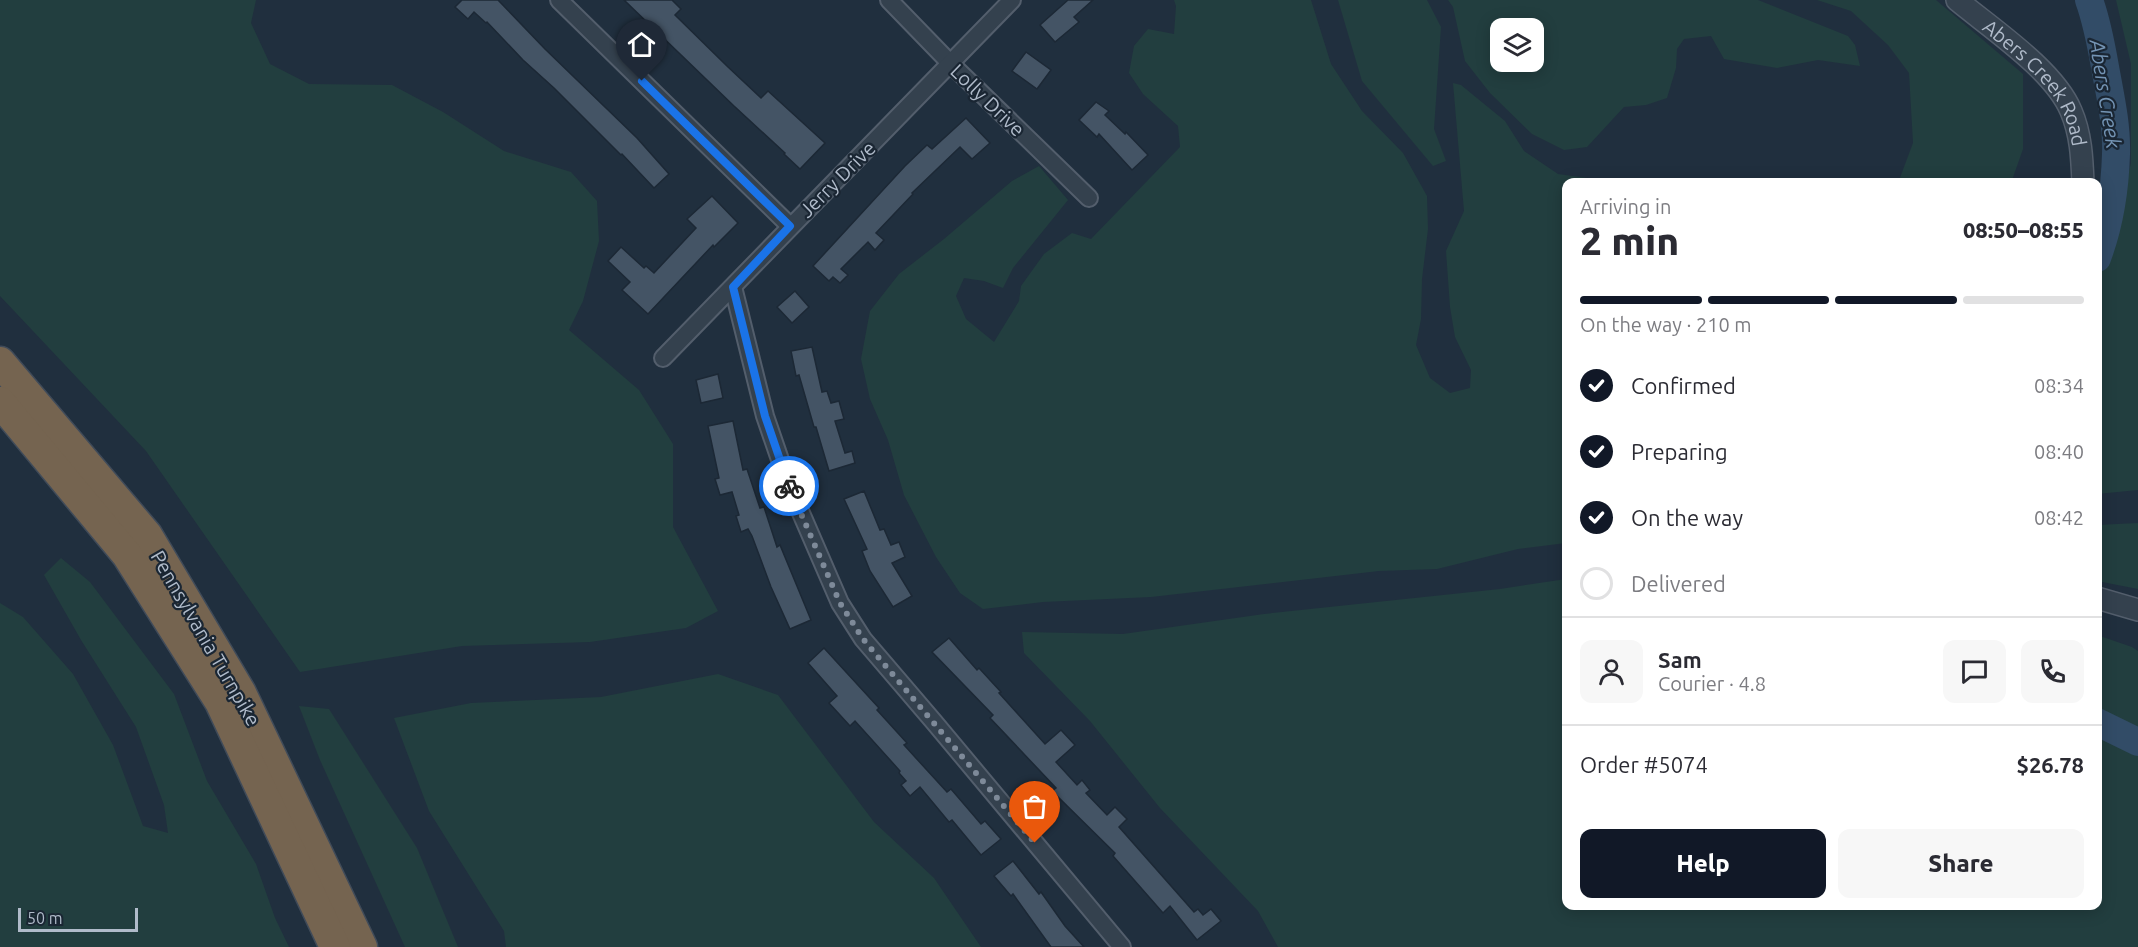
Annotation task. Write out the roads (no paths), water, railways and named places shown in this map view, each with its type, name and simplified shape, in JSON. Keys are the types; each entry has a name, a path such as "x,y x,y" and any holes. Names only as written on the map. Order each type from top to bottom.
{"highway":[{"name":"Pennsylvania Turnpike","path":"0,362 147,535 241,693 362,947"},
{"name":"Pennsylvania Turnpike","path":"0,402 127,555 220,702 335,947"}],"street":[{"path":"559,0 790,226"},
{"name":"Lolly Drive","path":"889,0 951,64 1089,198"},
{"name":"Jerry Drive","path":"663,358 1012,0"},
{"name":"Abers Creek Road","path":"1957,0 2052,80 2071,110 2082,148 2083,178"},
{"path":"733,287 769,427 788,483 840,603 863,639 1122,947"},
{"path":"2102,599 2138,610"}],"waterway":[{"name":"Abers Creek","path":"2089,0 2102,50 2113,110 2116,143 2111,207 2102,242"},
{"name":"Abers Creek","path":"2102,724 2138,742"}]}
